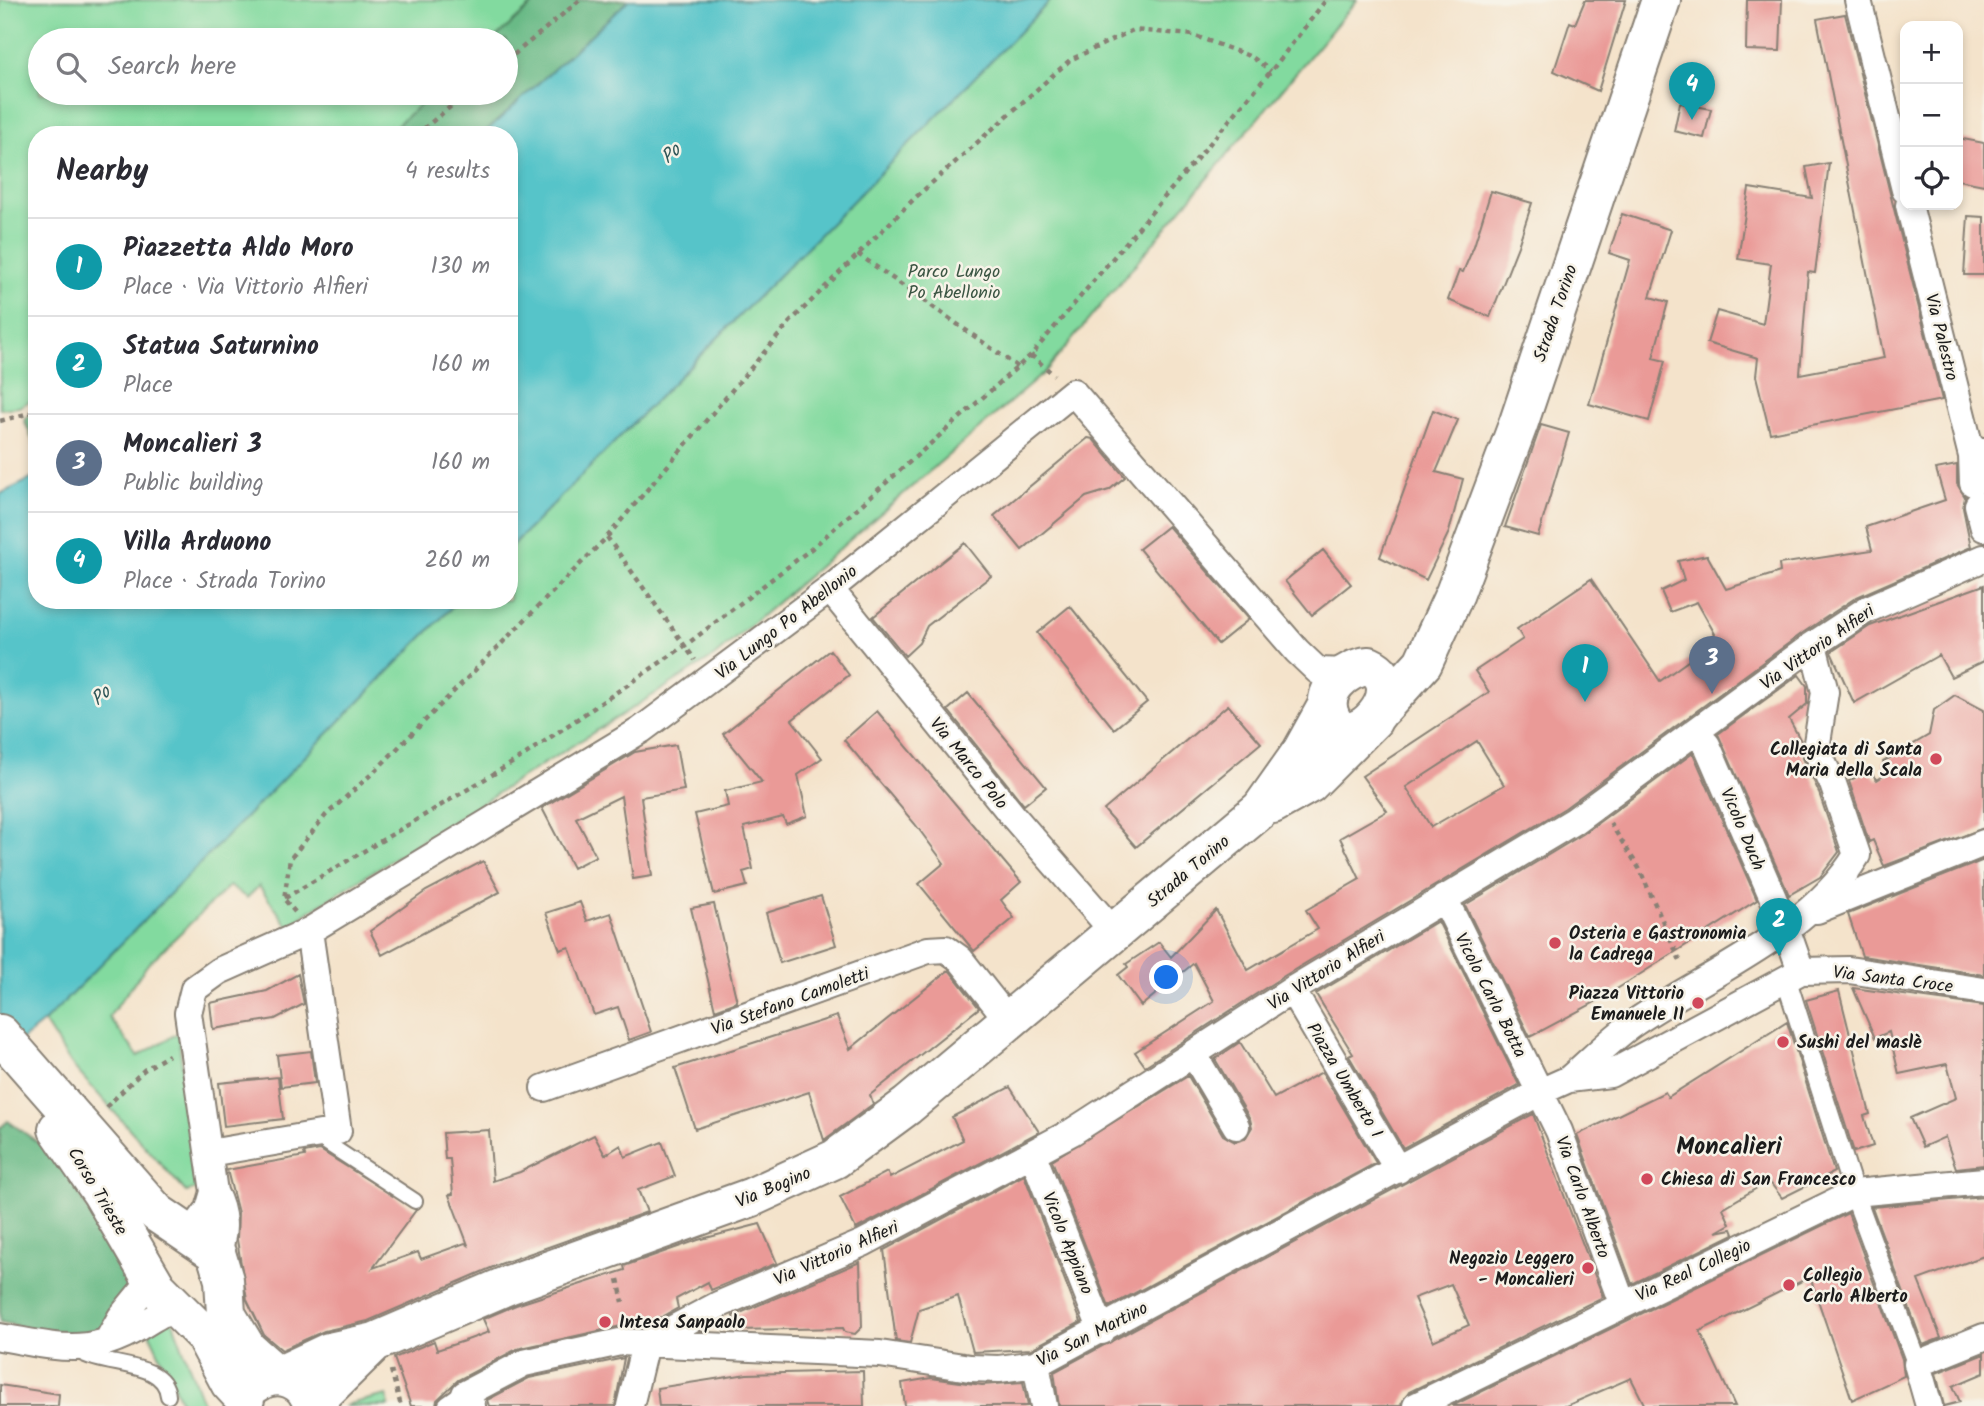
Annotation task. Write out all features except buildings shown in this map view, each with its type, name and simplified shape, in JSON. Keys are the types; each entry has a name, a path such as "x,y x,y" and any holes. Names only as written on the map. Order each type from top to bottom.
{"main road":[{"name":"Strada Torino","path":"1261,809 1292,796 1309,784 1378,714 1423,663 1455,593 1519,422 1661,0"},
{"name":"Strada Torino","path":"1114,932 1261,809 1303,751 1343,687 1401,656 1420,635 1440,623"},
{"path":"1379,670 1384,678 1378,714 1353,731 1335,726 1343,687 1379,670"},
{"name":"Via Bogino","path":"244,1402 258,1382 278,1376 328,1352 375,1342 508,1285 794,1180 835,1158 871,1134 1114,932"},
{"path":"0,1034 46,1099"},
{"path":"0,1066 46,1099"},
{"name":"Corso Trieste","path":"46,1099 157,1213 203,1245"},
{"name":"Corso Trieste","path":"46,1099 64,1136 101,1192 152,1279 205,1336 230,1383 244,1402"},
{"path":"152,1279 159,1248 166,1241 203,1245 224,1280 226,1314 247,1349 278,1376 299,1382 313,1406"},
{"name":"Via Bogino","path":"313,1406 375,1342"}],"street":[{"path":"1858,0 1900,170"},
{"name":"Via Palestro","path":"1910,210 1978,453 1978,506"},
{"name":"Via Lungo Po Abellonio","path":"193,1041 190,1000 194,989 219,971 309,931 641,730 830,589 1073,392 1297,651 1306,674 1343,687"},
{"name":"Via Vittorio Alfieri","path":"645,1344 718,1305 863,1244 1033,1155 1194,1055 1292,990 1574,821 1696,734 1813,645 1866,610 1984,558"},
{"name":"Via Marco Polo","path":"830,589 1004,805 1114,932"},
{"path":"1569,1079 1632,1025 1796,921 1835,888 1857,855 1833,785 1816,748 1825,692 1813,645"},
{"name":"Vicolo Duch","path":"1696,734 1707,745 1796,921"},
{"path":"1796,921 1984,843"},
{"name":"Vicolo Carlo Botta","path":"1444,898 1540,1092"},
{"path":"1796,921 1794,975 1854,1193 1917,1363 1929,1406"},
{"path":"209,1153 327,1133 309,931"},
{"name":"Via Stefano Camoletti","path":"544,1088 928,950 946,949 960,959 1009,1021"},
{"name":"Via Santa Croce","path":"1794,975 1849,970 1984,991"},
{"path":"1569,1079 1611,1074 1794,975"},
{"name":"Piazza Umberto I","path":"1292,990 1398,1170"},
{"path":"193,1041 214,1192 203,1245"},
{"path":"1194,1055 1236,1126"},
{"name":"Via San Martino","path":"462,1402 524,1363 620,1342 880,1354 970,1368 999,1369 1036,1364 1102,1331 1540,1092 1569,1079"},
{"name":"Via Carlo Alberto","path":"1540,1092 1559,1131 1622,1303"},
{"name":"Vicolo Appiano","path":"1033,1155 1102,1331"},
{"name":"Via Real Collegio","path":"1420,1405 1622,1303 1854,1193 1984,1181"},
{"path":"108,1340 121,1317 152,1279"},
{"path":"0,1337 75,1350 139,1328 157,1313 178,1308"},
{"path":"1917,1363 1984,1337"},
{"path":"630,1406 645,1344"},
{"path":"1036,1364 1044,1406"}],"lane":[{"path":"327,1133 415,1201"},
{"path":"75,1350 99,1360 154,1372 165,1382 168,1396"}],"path":[{"path":"518,51 580,0"},
{"path":"284,899 517,760 686,645 811,549 1031,355 1271,71 1326,0"},
{"path":"309,931 284,899 290,859 326,815 376,770 607,537 790,323 916,197 1070,60 1133,30 1193,36 1252,57 1271,71"},
{"path":"427,126 452,105"},
{"path":"858,254 1018,367"},
{"path":"0,421 28,413"},
{"path":"607,537 686,645 706,683"},
{"path":"1607,819 1639,868 1676,955"},
{"path":"102,1111 144,1070 193,1041"},
{"path":"399,1399 401,1406"}],"green space":[{"path":"0,0 538,0 506,28 28,28 28,105 420,105 396,126 28,126 28,402 19,407 0,409"},
{"path":"538,0 629,0 518,102 518,28 506,28"},
{"name":"Parco Lungo Po Abellonio","path":"1051,0 1357,0 1045,372 715,656 310,911 289,927 259,886 247,898 229,886 148,964 109,1017 138,1056 178,1033 197,1189 186,1192 71,1064 44,1022 450,609 518,609 518,540"},
{"path":"420,105 515,105 492,126 396,126"},
{"path":"8,1121 61,1159 134,1296 91,1342 0,1322 0,1128"},
{"path":"170,1314 204,1406 181,1402 147,1328"},
{"path":"387,1395 389,1406 346,1406 349,1404"}],"water":[{"name":"Po","path":"629,0 1051,0 518,540 518,126 492,126 518,105 518,102"},
{"name":"Po","path":"28,480 28,609 450,609 44,1022 0,1057 0,494"}],"place":[{"name":"Villa Arduono","path":"1692,120"},
{"name":"Moncalieri 3","path":"1712,694"},
{"name":"Piazzetta Aldo Moro","path":"1585,702"},
{"name":"Collegiata di Santa Maria della Scala","path":"1936,759"},
{"name":"Osteria e Gastronomia la Cadrega","path":"1555,943"},
{"name":"Statua Saturnino","path":"1779,956"},
{"name":"Piazza Vittorio Emanuele II","path":"1698,1003"},
{"name":"Sushi del maslè","path":"1783,1042"},
{"name":"Chiesa di San Francesco","path":"1647,1179"},
{"name":"Negozio Leggero - Moncalieri","path":"1588,1268"},
{"name":"Collegio Carlo Alberto","path":"1789,1285"},
{"name":"Intesa Sanpaolo","path":"605,1322"}],"district":[{"name":"Moncalieri","path":"1729,1146"}]}
